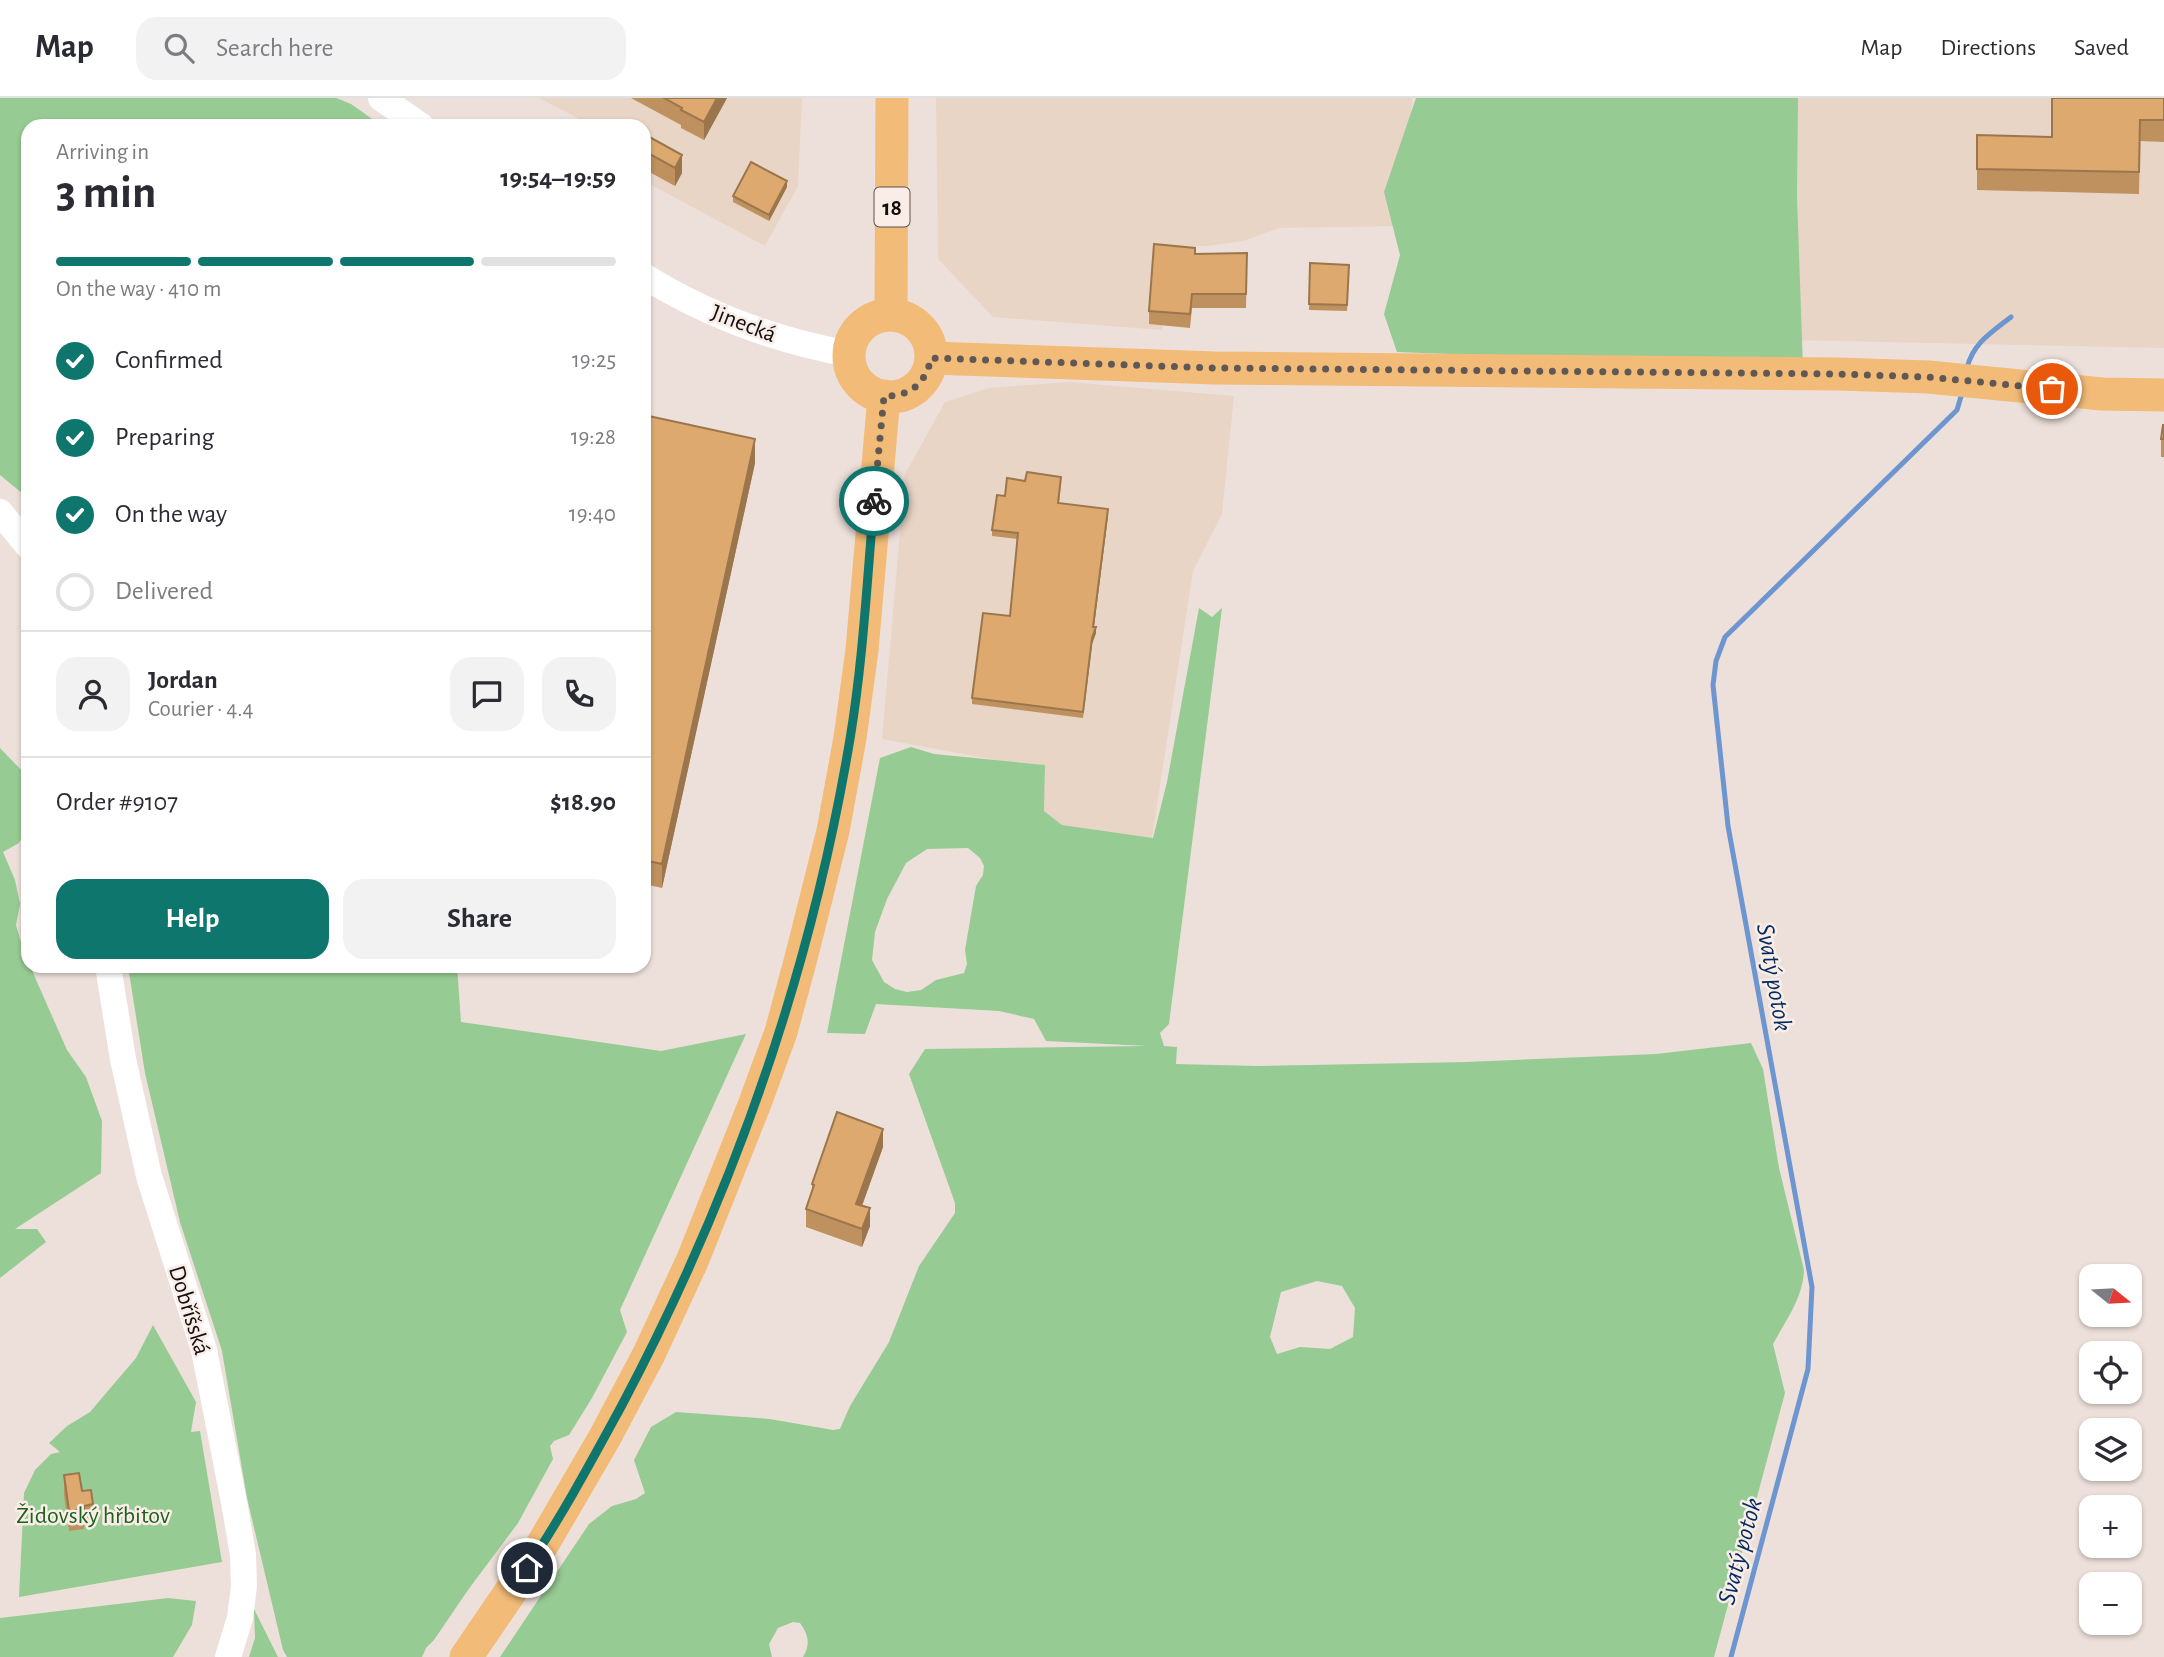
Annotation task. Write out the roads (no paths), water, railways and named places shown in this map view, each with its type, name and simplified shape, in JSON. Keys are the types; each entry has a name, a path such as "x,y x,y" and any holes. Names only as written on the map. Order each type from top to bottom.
{"main road":[{"name":"18","path":"891,315 892,98"},
{"path":"891,315 900,316 917,325 928,340 931,358 925,377 912,391 903,395 884,396 874,394 859,382 850,364 850,354 851,345 859,330 873,319 891,315"},
{"path":"931,358 1215,368 1838,374 1928,377 2102,394 2164,395"},
{"path":"466,1657 541,1547 649,1354 694,1259 780,1032 802,958 830,844 850,738 862,650 884,396"}],"street":[{"path":"381,98 411,119"},
{"name":"Jinecká","path":"651,280 739,324 780,338 850,354"},
{"path":"0,512 21,538"},
{"name":"Dobříšská","path":"109,973 123,1059 149,1176 204,1350 234,1502 243,1555 244,1586 240,1618 228,1657"}],"waterway":[{"name":"Svatý potok","path":"1967,368 1979,345 2011,317"},
{"name":"Svatý potok","path":"1731,1657 1808,1369 1812,1287 1728,826 1713,685 1716,661 1725,637 1957,410 1962,393"}],"park label":[{"name":"Židovský hřbitov","path":"93,1515"}]}
